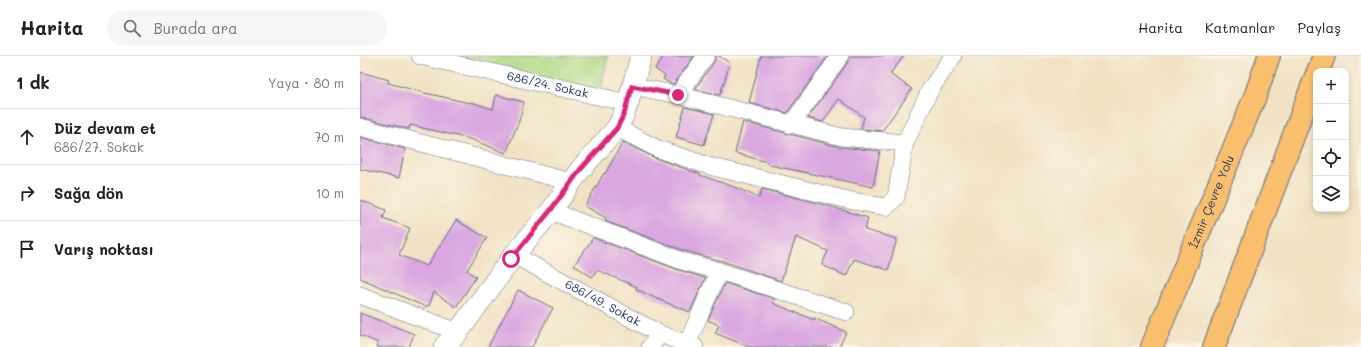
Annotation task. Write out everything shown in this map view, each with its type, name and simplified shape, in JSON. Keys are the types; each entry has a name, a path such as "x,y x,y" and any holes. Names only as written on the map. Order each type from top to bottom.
{"highway":[{"name":"İzmir Çevre Yolu","path":"1152,347 1256,94 1269,56"},
{"path":"1319,68 1324,56"},
{"path":"1214,347 1313,84"}],"street":[{"name":"686/24. Sokak","path":"420,56 630,95 678,95 842,137 905,143"},
{"path":"444,347 458,332 514,255 550,211 571,182 617,128 624,114 641,56"},
{"path":"678,95 706,56"},
{"path":"791,125 840,56"},
{"path":"617,128 658,148 709,166 848,200 886,207 896,198 905,143 930,90 953,56"},
{"path":"360,127 571,182"},
{"path":"550,211 682,261 846,312"},
{"name":"686/49. Sokak","path":"514,255 655,341 691,346"},
{"path":"691,346 718,271"},
{"path":"360,295 458,332"}],"green space":[{"path":"457,56 608,56 600,92"}],"building":[{"path":"664,56 694,56 674,84 663,79 665,76 655,69"},
{"path":"716,56 719,56 730,63 720,95 695,89 714,62"},
{"path":"761,56 828,56 787,113 749,103"},
{"path":"850,56 904,56 890,74 912,89 882,131 861,129 864,117 839,99 823,122 808,118 848,62"},
{"path":"360,72 389,80 388,83 425,93 471,102 493,109 496,95 524,102 519,121 506,153 470,139 410,125 409,129 360,117"},
{"path":"685,107 714,114 704,145 676,137"},
{"path":"743,122 840,147 880,151 873,187 770,165 766,163 767,162 735,153"},
{"path":"360,137 405,149 399,178 360,169"},
{"path":"623,142 655,158 737,188 759,198 762,189 829,206 868,218 865,230 897,239 888,270 854,259 846,276 822,265 828,251 796,237 781,281 722,261 685,251 605,221 606,218 585,206"},
{"path":"360,200 386,210 383,218 410,228 399,255 427,266 456,220 487,238 467,270 476,277 456,307 434,292 429,306 427,305 426,307 360,278"},
{"path":"593,238 679,270 705,278 690,312 655,298 636,289 637,287 597,270 592,277 574,265"},
{"path":"725,283 775,299 773,303 846,332 839,347 749,347 715,333 719,325 708,320"},
{"path":"518,290 553,308 532,347 488,347"},
{"path":"360,313 414,334 409,347 376,347 378,343 360,335"}],"route":[{"path":"511,259 550,211 580,170 617,128 628,103 632,86 678,95"}]}
